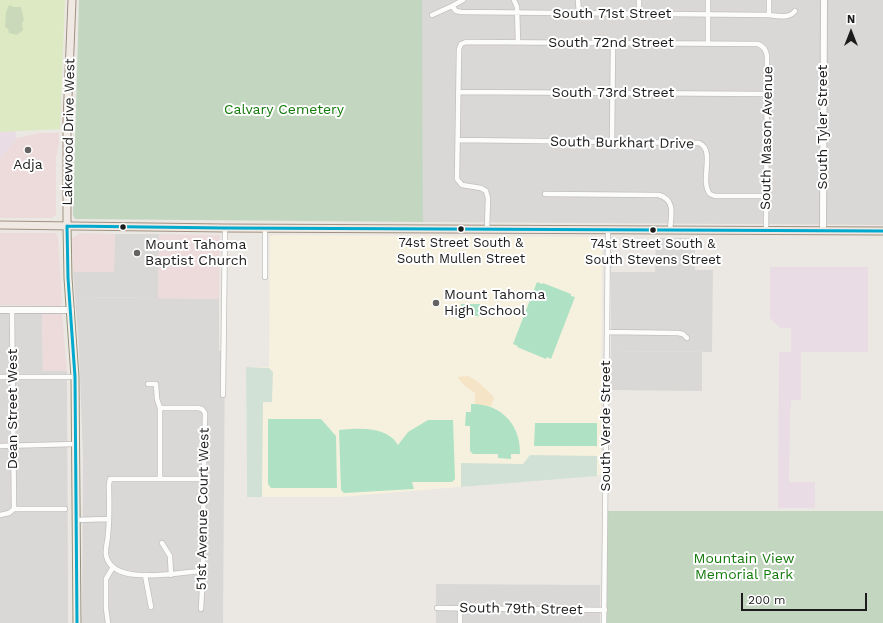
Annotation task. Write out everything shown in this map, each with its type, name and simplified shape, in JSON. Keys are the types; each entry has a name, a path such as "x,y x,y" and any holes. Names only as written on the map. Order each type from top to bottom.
{"main road":[{"name":"Lakewood Drive West","path":"72,0 67,135 67,226 70,310 75,377 77,623"},
{"path":"0,225 225,228 883,231"}],"street":[{"path":"432,15 463,0"},
{"path":"514,0 517,14 518,42"},
{"path":"578,0 579,14"},
{"path":"639,0 639,14"},
{"path":"708,0 708,43"},
{"path":"769,0 769,15"},
{"name":"South Tyler Street","path":"822,231 824,0"},
{"name":"South 71st Street","path":"452,6 456,11 461,12 517,14 769,15 786,17 795,11"},
{"name":"South 72nd Street","path":"458,92 459,49 463,42 613,44 708,43 758,44 762,46"},
{"path":"612,143 613,44"},
{"name":"South Mason Avenue","path":"762,46 766,50 768,56 766,231"},
{"path":"458,92 458,179 462,185 478,187 486,191 488,198 487,229"},
{"name":"South 73rd Street","path":"458,92 767,94"},
{"name":"South Burkhart Drive","path":"458,140 699,143 704,146 707,151 706,186 710,194 715,196 766,196"},
{"path":"545,194 655,195 667,199 671,207 670,230"},
{"path":"223,395 225,228"},
{"path":"265,228 265,277"},
{"name":"South Verde Street","path":"604,623 608,229"},
{"path":"0,310 70,310"},
{"name":"Dean Street West","path":"12,310 14,509"},
{"path":"607,332 678,333 683,334 687,338"},
{"path":"0,377 75,377"},
{"path":"148,384 156,384 157,399 160,408 160,478"},
{"name":"51st Avenue Court West","path":"160,408 194,407 204,410 205,413 203,522 201,544 203,555 201,609"},
{"path":"0,446 76,444"},
{"path":"203,571 171,575 145,575 122,572 113,567 106,554 110,480 114,478 204,479"},
{"path":"0,515 9,513 14,509 66,509"},
{"path":"76,520 109,519"},
{"path":"162,543 170,556 171,575"},
{"path":"108,623 106,608 106,579 113,567"},
{"path":"145,575 151,607"},
{"name":"South 79th Street","path":"437,608 605,610"},
{"path":"460,608 460,623"}],"shaded area":[{"path":"421,0 883,0 883,225 423,222"},
{"path":"15,131 17,138 0,159 0,132"},
{"path":"40,133 59,133 56,158 56,215 52,218 0,218 0,159 17,138"},
{"path":"0,233 55,233 58,236 62,305 0,305"},
{"path":"80,233 115,234 114,272 73,272 72,238"},
{"name":"Mount Tahoma Baptist Church","path":"115,234 159,234 158,298 75,297 73,272 114,272"},
{"path":"159,234 220,235 219,299 158,298"},
{"name":"Mount Tahoma High School","path":"272,235 599,237 602,239 601,475 340,497 247,497 246,367 269,367 270,237"},
{"path":"656,238 695,238 695,270 713,270 712,352 611,351 611,272 655,272"},
{"path":"770,267 868,267 868,352 801,352 801,400 791,400 790,409 789,482 815,482 815,508 778,508 779,352 791,352 791,328 780,328 770,318"},
{"path":"75,297 219,299 219,351 225,351 223,623 82,623 83,456 130,456 130,427 141,403 81,403"},
{"path":"0,312 42,313 43,371 67,371 68,583 0,583"},
{"path":"42,313 62,313 67,371 43,371"},
{"path":"611,351 702,352 702,391 610,390"},
{"path":"81,403 142,403 141,427 130,427 130,456 83,456"},
{"path":"0,583 68,583 68,623 0,623"},
{"path":"436,584 600,585 600,623 436,623"}],"green space":[{"path":"0,0 65,0 60,129 0,132"},
{"name":"Calvary Cemetery","path":"79,0 422,0 423,222 75,219 73,215"},
{"path":"9,5 21,7 24,20 22,23 23,30 17,35 9,33 8,29 5,27 6,13"},
{"path":"537,282 571,294 571,296 575,297 551,359 547,357 546,359 513,344"},
{"path":"461,304 480,304 480,316 461,316"},
{"path":"246,367 269,368 273,372 272,402 263,402 262,497 247,497"},
{"path":"471,404 491,407 500,411 507,417 517,433 520,454 511,454 511,459 498,458 498,454 473,454 470,451 470,426 465,426 466,412 471,412"},
{"path":"268,419 321,419 336,436 337,488 271,488 268,484"},
{"path":"428,420 453,420 455,479 452,482 412,482 414,489 344,493 341,490 339,430 363,429 380,431 387,434 398,445 408,432"},
{"path":"535,423 597,423 597,446 534,446"},
{"path":"530,455 597,456 597,476 461,487 461,463 523,464"},
{"name":"Mountain View Memorial Park","path":"606,511 883,511 883,623 605,623"}],"sand":[{"path":"468,376 477,381 492,395 494,398 491,406 475,404 475,393 466,387 457,377"}],"transit line":[{"path":"67,226 883,231"},
{"path":"67,226 68,278 75,377 77,623"}],"place":[{"name":"Adja","path":"28,150"},
{"name":"74st Street South & South Mullen Street","path":"461,229"},
{"name":"74st Street South & South Stevens Street","path":"653,230"},
{"name":"Mount Tahoma Baptist Church","path":"137,253"},
{"name":"Mount Tahoma High School","path":"436,303"}]}
